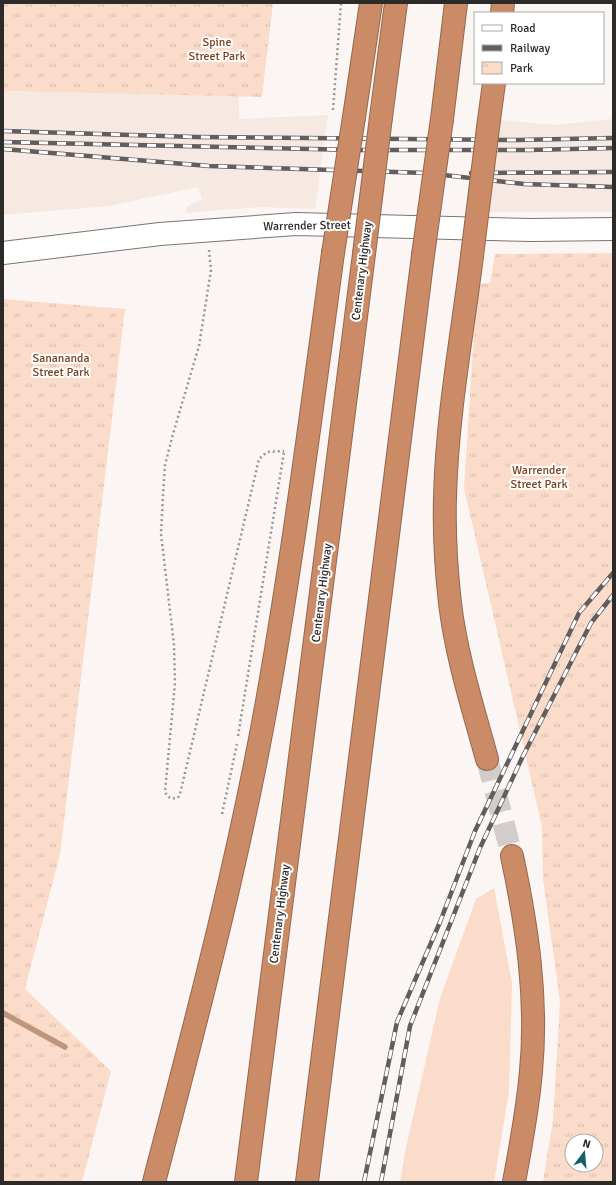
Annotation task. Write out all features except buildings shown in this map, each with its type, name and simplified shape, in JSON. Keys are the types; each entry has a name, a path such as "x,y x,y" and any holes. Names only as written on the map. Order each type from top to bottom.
{"highway":[{"path":"154,1182 222,920 268,697 312,408 333,253 343,116 371,3"},
{"name":"Centenary Highway","path":"246,1182 396,3"},
{"path":"307,1182 456,3"},
{"path":"487,759 461,660 450,604 446,551 445,498 448,446 494,84"},
{"path":"512,856 521,900 528,948 533,1011 532,1070 525,1126 514,1182"}],"street":[{"name":"Warrender Street","path":"3,253 160,234 296,224 532,230 613,229"}],"path":[{"path":"341,3 343,116"},
{"path":"209,245 211,270 199,346 165,464 162,495 161,534 174,644 175,683 165,792 167,796 172,799 178,798 180,794 259,459 268,452 284,451"},
{"path":"222,815 238,738 285,443"}],"shaded area":[{"path":"3,91 239,96 239,119 328,115 315,209 259,207 186,213 186,207 202,199 198,187 110,206 3,215"},
{"path":"613,111 613,212 489,212 501,120 555,125 612,119"}],"green space":[{"name":"Spine Street Park","path":"3,3 273,3 262,97 3,91"},
{"name":"Warrender Street Park","path":"613,253 613,1182 543,1182 553,1119 560,1002 543,879 542,827 464,488 477,284 490,283 495,254"},
{"name":"Sanananda Street Park","path":"3,299 125,309 60,854 25,989 111,1071 82,1182 3,1182"},
{"path":"494,888 512,983 509,1092 494,1182 400,1182 405,1152 440,998 476,899"}],"waterway":[{"path":"3,1013 65,1047"}],"tunnel":[{"path":"487,759 512,856"}],"railway":[{"path":"3,131 195,137 517,140 613,138"},
{"path":"3,142 356,150 529,150 613,148"},
{"path":"3,149 209,166 426,173 524,184 613,187"},
{"path":"471,173 613,172"},
{"path":"364,1182 397,1022 440,922 475,831 579,613 613,573"},
{"path":"381,1182 410,1026 480,848 522,758 591,623 613,595"}]}
